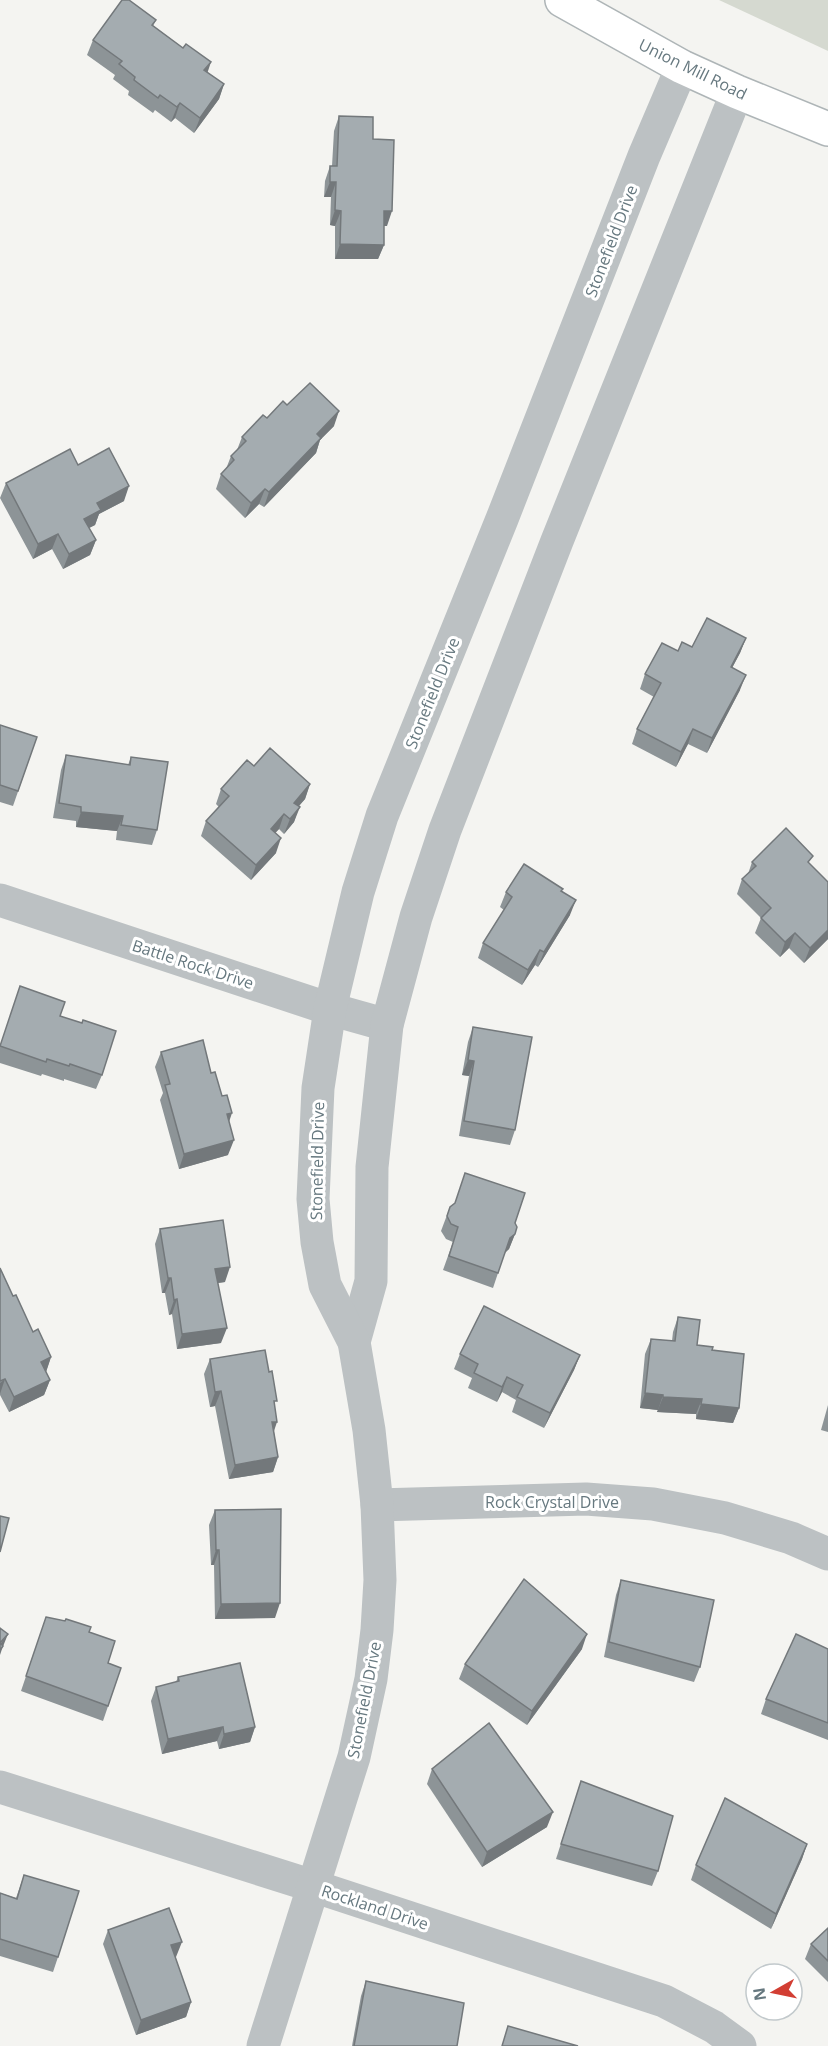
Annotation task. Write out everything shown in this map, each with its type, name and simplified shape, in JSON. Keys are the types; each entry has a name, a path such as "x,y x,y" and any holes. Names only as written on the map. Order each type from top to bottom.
{"street":[{"name":"Union Mill Road","path":"562,0 599,9 682,67 828,129"},
{"name":"Stonefield Drive","path":"263,2046 354,1757 371,1679 377,1630 380,1580 377,1505 369,1430 354,1342 325,1285 317,1242 313,1199 318,1088 330,1009 358,892 382,816 644,156 682,67"},
{"name":"Stonefield Drive","path":"354,1342 371,1281 372,1167 387,1025 416,917 445,830 557,541 737,92"},
{"name":"Battle Rock Drive","path":"0,900 330,1009 387,1025"},
{"name":"Rock Crystal Drive","path":"377,1505 586,1499 653,1504 725,1518 791,1538 828,1554"},
{"name":"Rockland Drive","path":"0,1787 664,2001 714,2026 740,2046"}],"shaded area":[{"path":"719,0 828,0 828,51"}],"building":[{"path":"122,0 129,0 156,20 152,25 183,48 186,44 211,62 204,70 224,84 200,118 180,103 177,107 160,95 158,98 134,80 135,77 119,64 122,61 93,40"},
{"path":"339,116 373,117 373,139 394,140 392,211 384,211 384,245 340,244 341,211 335,210 336,182 330,182 330,166 337,166"},
{"path":"310,383 339,411 317,434 321,438 269,492 265,489 251,503 221,474 234,460 231,456 246,441 242,437 263,415 267,418 283,401 287,405"},
{"path":"109,448 129,486 97,503 101,510 84,519 96,540 69,554 58,534 38,544 6,483 70,449 78,465"},
{"path":"707,618 746,638 731,667 746,675 712,738 693,729 681,752 637,729 661,683 645,674 662,643 678,651 682,642 692,647"},
{"path":"0,725 37,737 18,791 0,785"},
{"path":"270,748 310,784 294,803 300,807 290,819 284,814 271,829 281,838 256,865 206,821 229,796 221,789 247,760 254,766"},
{"path":"66,755 130,765 131,757 168,762 157,830 121,825 123,816 81,812 81,807 59,803"},
{"path":"786,828 813,856 808,862 828,882 828,930 810,948 795,933 785,942 761,918 771,908 742,879 756,866 752,862"},
{"path":"524,864 576,900 544,952 540,950 528,970 483,943 512,897 506,892"},
{"path":"20,986 65,1002 60,1016 82,1023 83,1020 116,1031 102,1075 70,1064 69,1066 47,1059 46,1062 0,1046"},
{"path":"473,1027 532,1037 515,1130 464,1121 474,1061 468,1060"},
{"path":"203,1040 211,1073 215,1072 222,1096 227,1095 232,1113 227,1114 234,1140 184,1154 165,1085 170,1084 161,1052"},
{"path":"465,1173 525,1193 515,1223 517,1227 515,1234 510,1238 498,1273 449,1256 458,1227 451,1224 447,1216 450,1207 455,1203"},
{"path":"223,1220 230,1267 215,1269 227,1328 182,1334 177,1299 174,1300 171,1278 168,1278 160,1229"},
{"path":"0,1268 13,1296 16,1295 33,1332 38,1329 51,1357 41,1362 50,1380 14,1397 5,1379 0,1381"},
{"path":"484,1306 580,1355 550,1413 517,1397 523,1385 507,1377 502,1387 474,1373 478,1364 460,1354"},
{"path":"678,1317 700,1320 697,1345 713,1347 712,1350 744,1354 739,1408 701,1404 702,1399 663,1397 663,1395 645,1393 651,1339 675,1341"},
{"path":"265,1350 269,1372 272,1371 277,1401 274,1401 277,1422 272,1422 278,1457 235,1465 221,1391 215,1392 210,1359"},
{"path":"281,1509 280,1603 221,1604 215,1510"},
{"path":"0,1516 9,1518 0,1552"},
{"path":"524,1579 587,1634 532,1711 465,1664"},
{"path":"621,1580 714,1600 700,1667 609,1642"},
{"path":"46,1617 65,1621 66,1619 91,1627 89,1632 115,1641 108,1663 121,1668 108,1706 26,1676"},
{"path":"0,1628 8,1634 0,1643"},
{"path":"796,1634 828,1649 828,1723 766,1699"},
{"path":"240,1663 255,1727 224,1734 223,1727 168,1739 156,1687 179,1681 178,1677"},
{"path":"489,1723 553,1812 487,1852 432,1769"},
{"path":"581,1781 673,1816 658,1871 561,1844"},
{"path":"725,1798 807,1844 776,1914 696,1865"},
{"path":"24,1875 79,1891 58,1957 0,1939 0,1893 17,1899"},
{"path":"169,1908 182,1942 171,1945 191,2002 141,2020 108,1930"},
{"path":"828,1928 828,1961 811,1944"},
{"path":"366,1981 464,2003 457,2046 354,2046"},
{"path":"508,2026 578,2046 502,2046"}]}
